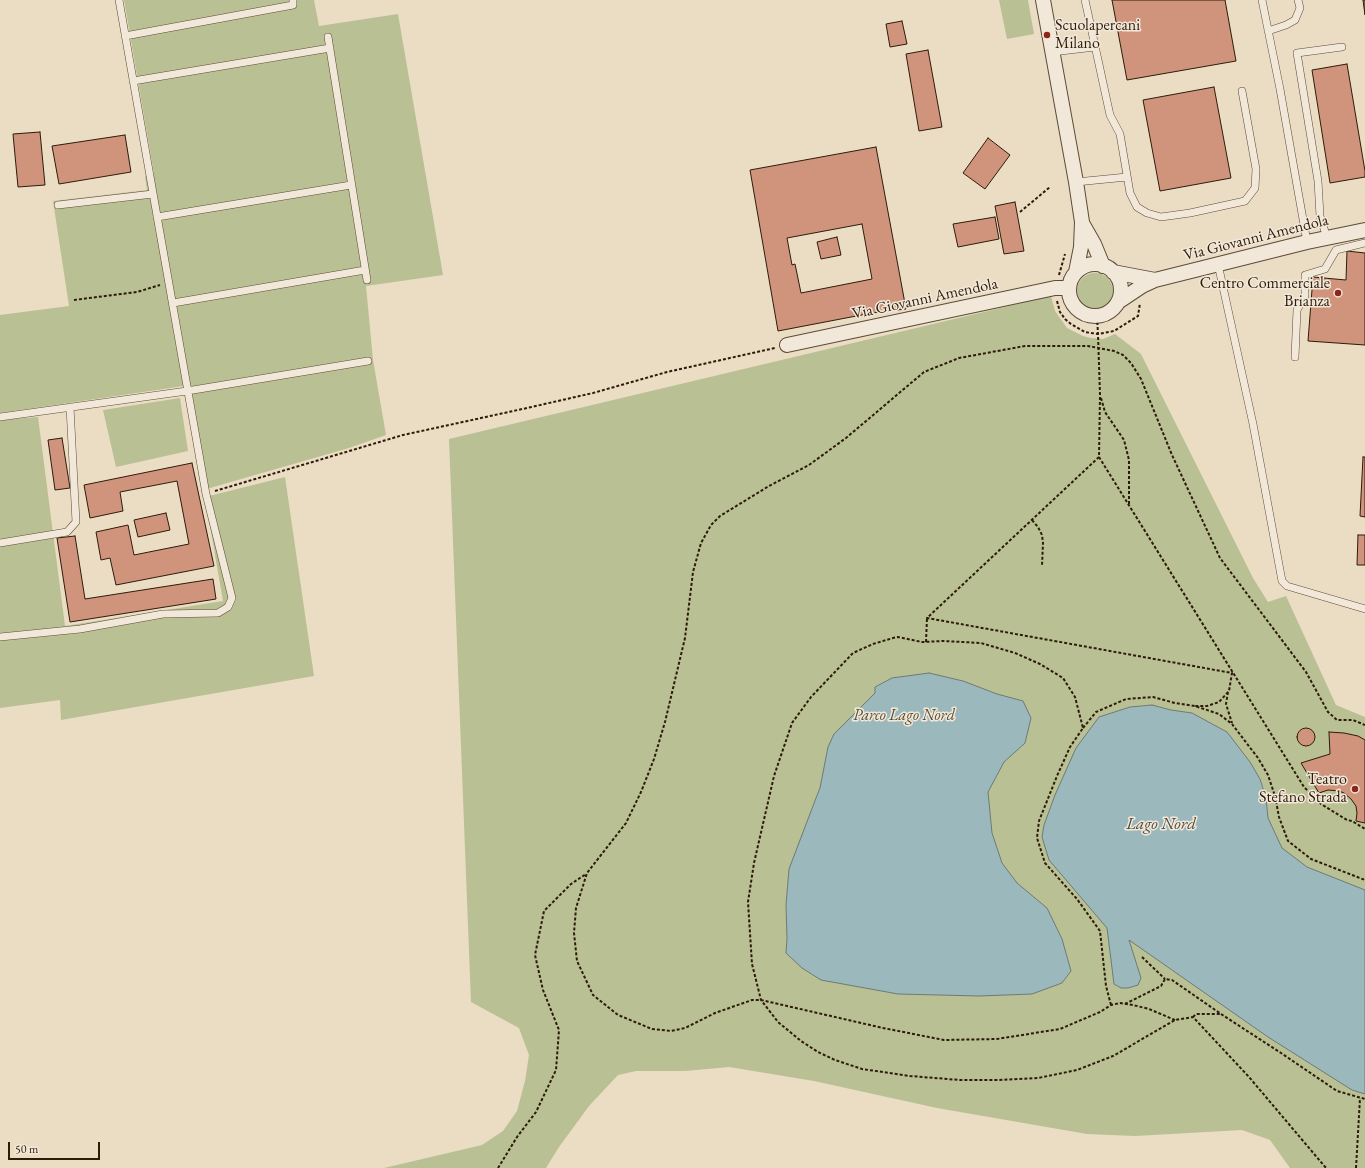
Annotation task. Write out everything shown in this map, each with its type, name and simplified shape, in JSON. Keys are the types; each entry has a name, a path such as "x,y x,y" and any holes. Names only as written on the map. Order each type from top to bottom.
{"street":[{"path":"1042,0 1082,222 1076,272 1071,280 1062,288 1070,296 1076,309 1085,314 1097,317 1108,313 1115,307 1121,294 1121,286 1119,279 1108,269 1082,222"},
{"name":"Via Giovanni Amendola","path":"1118,302 1142,286 1155,280 1307,242 1365,230"},
{"path":"1076,272 1092,264 1108,269"},
{"name":"Via Giovanni Amendola","path":"1108,269 1155,280"},
{"name":"Via Giovanni Amendola","path":"787,345 1062,288"}],"lane":[{"path":"0,637 80,629 163,614 218,613 228,607 232,598 206,494 119,0"},
{"path":"125,36 293,5 292,0"},
{"path":"1085,0 1110,115 1120,134 1130,193 1137,207 1147,213 1161,217 1245,201 1255,188 1256,170 1242,91"},
{"path":"1262,0 1290,140 1307,242"},
{"path":"1268,31 1295,20 1300,8 1298,0"},
{"path":"328,37 367,280"},
{"path":"1052,52 1095,47"},
{"path":"1327,238 1320,216 1318,181 1297,53 1342,47"},
{"path":"133,81 330,48"},
{"path":"1076,182 1127,177"},
{"path":"157,217 351,185"},
{"path":"58,205 153,194"},
{"path":"1295,357 1297,310 1305,296 1305,275 1325,269 1336,250 1365,243"},
{"path":"1218,264 1253,424 1282,581 1287,586 1365,609"},
{"path":"173,303 365,270"},
{"path":"0,418 187,391 368,361"},
{"path":"0,543 67,532 76,522 70,407"}],"path":[{"path":"1020,212 1050,187"},
{"path":"1067,250 1057,280 1062,288 1055,297 1060,312 1071,324 1085,332 1098,334"},
{"path":"74,300 137,292 169,282"},
{"path":"1097,317 1100,395 1099,457 1304,787 1321,804 1365,829"},
{"path":"206,494 403,435 593,393 667,372 787,345"},
{"path":"498,1168 517,1137 536,1112 556,1070 559,1030 543,990 535,954 544,911 571,884 587,873 626,823 641,792 654,759 665,722 685,638 694,572 701,543 711,525 720,516 769,486 809,465 846,438 924,372 959,358 1025,346 1099,347 1123,355 1131,363 1141,379 1172,455 1220,558 1306,672 1328,712 1337,720 1353,720 1365,725"},
{"path":"1100,395 1105,412 1124,440 1129,460 1129,505"},
{"path":"926,642 927,618 1099,457"},
{"path":"1032,520 1038,526 1044,543 1042,566"},
{"path":"927,618 1232,673"},
{"path":"1083,728 1075,697 1064,678 1040,664 1015,653 981,643 944,640 922,642 898,637 872,644 854,653 811,697 792,723 774,776 754,862 748,902 752,964 761,1000 778,1022 801,1041 835,1060 862,1069 910,1076 960,1080 1038,1078 1077,1070 1113,1056 1175,1020 1193,1017 1196,1014 1221,1014"},
{"path":"1232,673 1226,704 1232,724"},
{"path":"1111,1004 1106,986 1100,931 1077,900 1045,863 1037,838 1039,821 1070,747 1096,712 1126,699 1153,696 1175,703 1207,706 1219,702 1228,691"},
{"path":"1195,706 1219,714 1232,724 1258,758 1268,775 1275,796 1279,817 1288,841 1311,859 1365,880"},
{"path":"587,873 576,908 574,933 577,961 593,995 618,1015 652,1029 671,1031 685,1028 752,1000 761,1000 883,1028 944,1040 997,1039 1060,1029 1100,1012 1111,1004 1125,1004 1149,1009 1175,1020"},
{"path":"1142,957 1165,979 1172,980 1337,1091 1365,1099"},
{"path":"1125,1004 1160,986 1165,979"},
{"path":"1193,1017 1249,1077 1326,1168"},
{"path":"1356,1168 1360,1098"}],"green space":[{"path":"124,0 314,0 319,26 398,14 443,275 366,286 373,360 386,435 349,448 203,490 184,386 0,413 0,315 69,306 53,201 147,190 145,176 154,174"},
{"path":"999,0 1028,0 1034,34 1007,39"},
{"path":"1099,273 1108,278 1112,284 1112,298 1108,304 1099,309 1091,309 1082,304 1078,298 1077,287 1082,278 1088,274"},
{"name":"Parco Lago Nord","path":"1051,296 1055,311 1067,328 1083,336 1091,338 1103,339 1115,334 1141,354 1253,578 1268,602 1286,596 1336,705 1365,717 1365,1168 1290,1168 1270,1140 1242,1130 1135,1136 1087,1134 937,1108 814,1081 729,1067 685,1071 636,1071 618,1075 589,1106 559,1147 546,1168 384,1168 482,1145 503,1131 517,1111 525,1081 529,1055 519,1028 471,1002 449,439"},
{"path":"180,398 188,451 116,467 103,410"},
{"path":"38,417 65,626 223,601 205,497 285,477 314,676 61,720 60,700 0,708 0,420"}],"water":[{"path":"929,673 963,681 997,694 1023,701 1031,718 1025,743 1004,762 988,792 992,833 1002,863 1017,883 1047,908 1062,939 1071,971 1062,983 1032,994 979,996 898,994 821,980 802,968 786,953 786,905 789,869 820,788 828,747 834,734 875,693 875,687 892,678"},
{"name":"Lago Nord","path":"1152,705 1192,713 1227,732 1250,762 1260,779 1266,798 1268,818 1282,848 1307,867 1365,890 1365,1094 1352,1090 1268,1037 1129,940 1141,978 1138,985 1128,988 1121,988 1114,984 1107,928 1049,860 1042,837 1044,825 1055,795 1076,748 1099,717 1130,707"}],"building":[{"path":"1112,0 1225,0 1236,61 1127,80"},
{"path":"1363,0 1365,0 1365,15"},
{"path":"902,21 907,44 890,47 886,24"},
{"path":"928,50 942,127 919,131 906,54"},
{"path":"1347,64 1365,177 1330,183 1312,70"},
{"path":"1214,87 1231,178 1160,191 1143,100"},
{"path":"40,132 45,185 18,187 13,134"},
{"path":"125,135 131,172 59,184 52,146"},
{"path":"988,138 1010,155 985,189 963,173"},
{"path":"876,147 906,309 872,313 778,331 750,170"},
{"path":"1015,202 1024,251 1004,254 995,206"},
{"path":"995,217 999,239 958,247 953,224"},
{"path":"862,224 872,279 801,293 795,264 792,265 787,238","holes":["837,237 841,255 821,259 817,242"]},
{"name":"Centro Commerciale Brianza","path":"1347,251 1365,253 1365,345 1308,341 1313,277 1346,280"},
{"path":"62,438 70,488 55,490 48,440"},
{"path":"1363,457 1365,457 1365,517 1360,516"},
{"path":"192,463 214,566 116,585 110,558 101,560 96,532 128,525 134,555 189,544 177,481 120,492 123,511 90,518 84,485"},
{"path":"166,513 170,530 138,537 134,520"},
{"path":"1358,535 1365,535 1365,565 1357,565"},
{"path":"75,536 85,599 213,579 216,599 70,622 57,538"},
{"path":"1306,728 1312,731 1315,737 1312,743 1306,746 1300,743 1297,737 1300,731"},
{"path":"1329,732 1358,736 1365,740 1365,823 1356,821 1356,806 1344,793 1328,790 1319,793 1301,763 1330,754"}],"place":[{"name":"Scuolapercani Milano","path":"1047,35"},
{"name":"Centro Commerciale Brianza","path":"1338,293"},
{"name":"Teatro Stefano Strada","path":"1355,789"}]}
